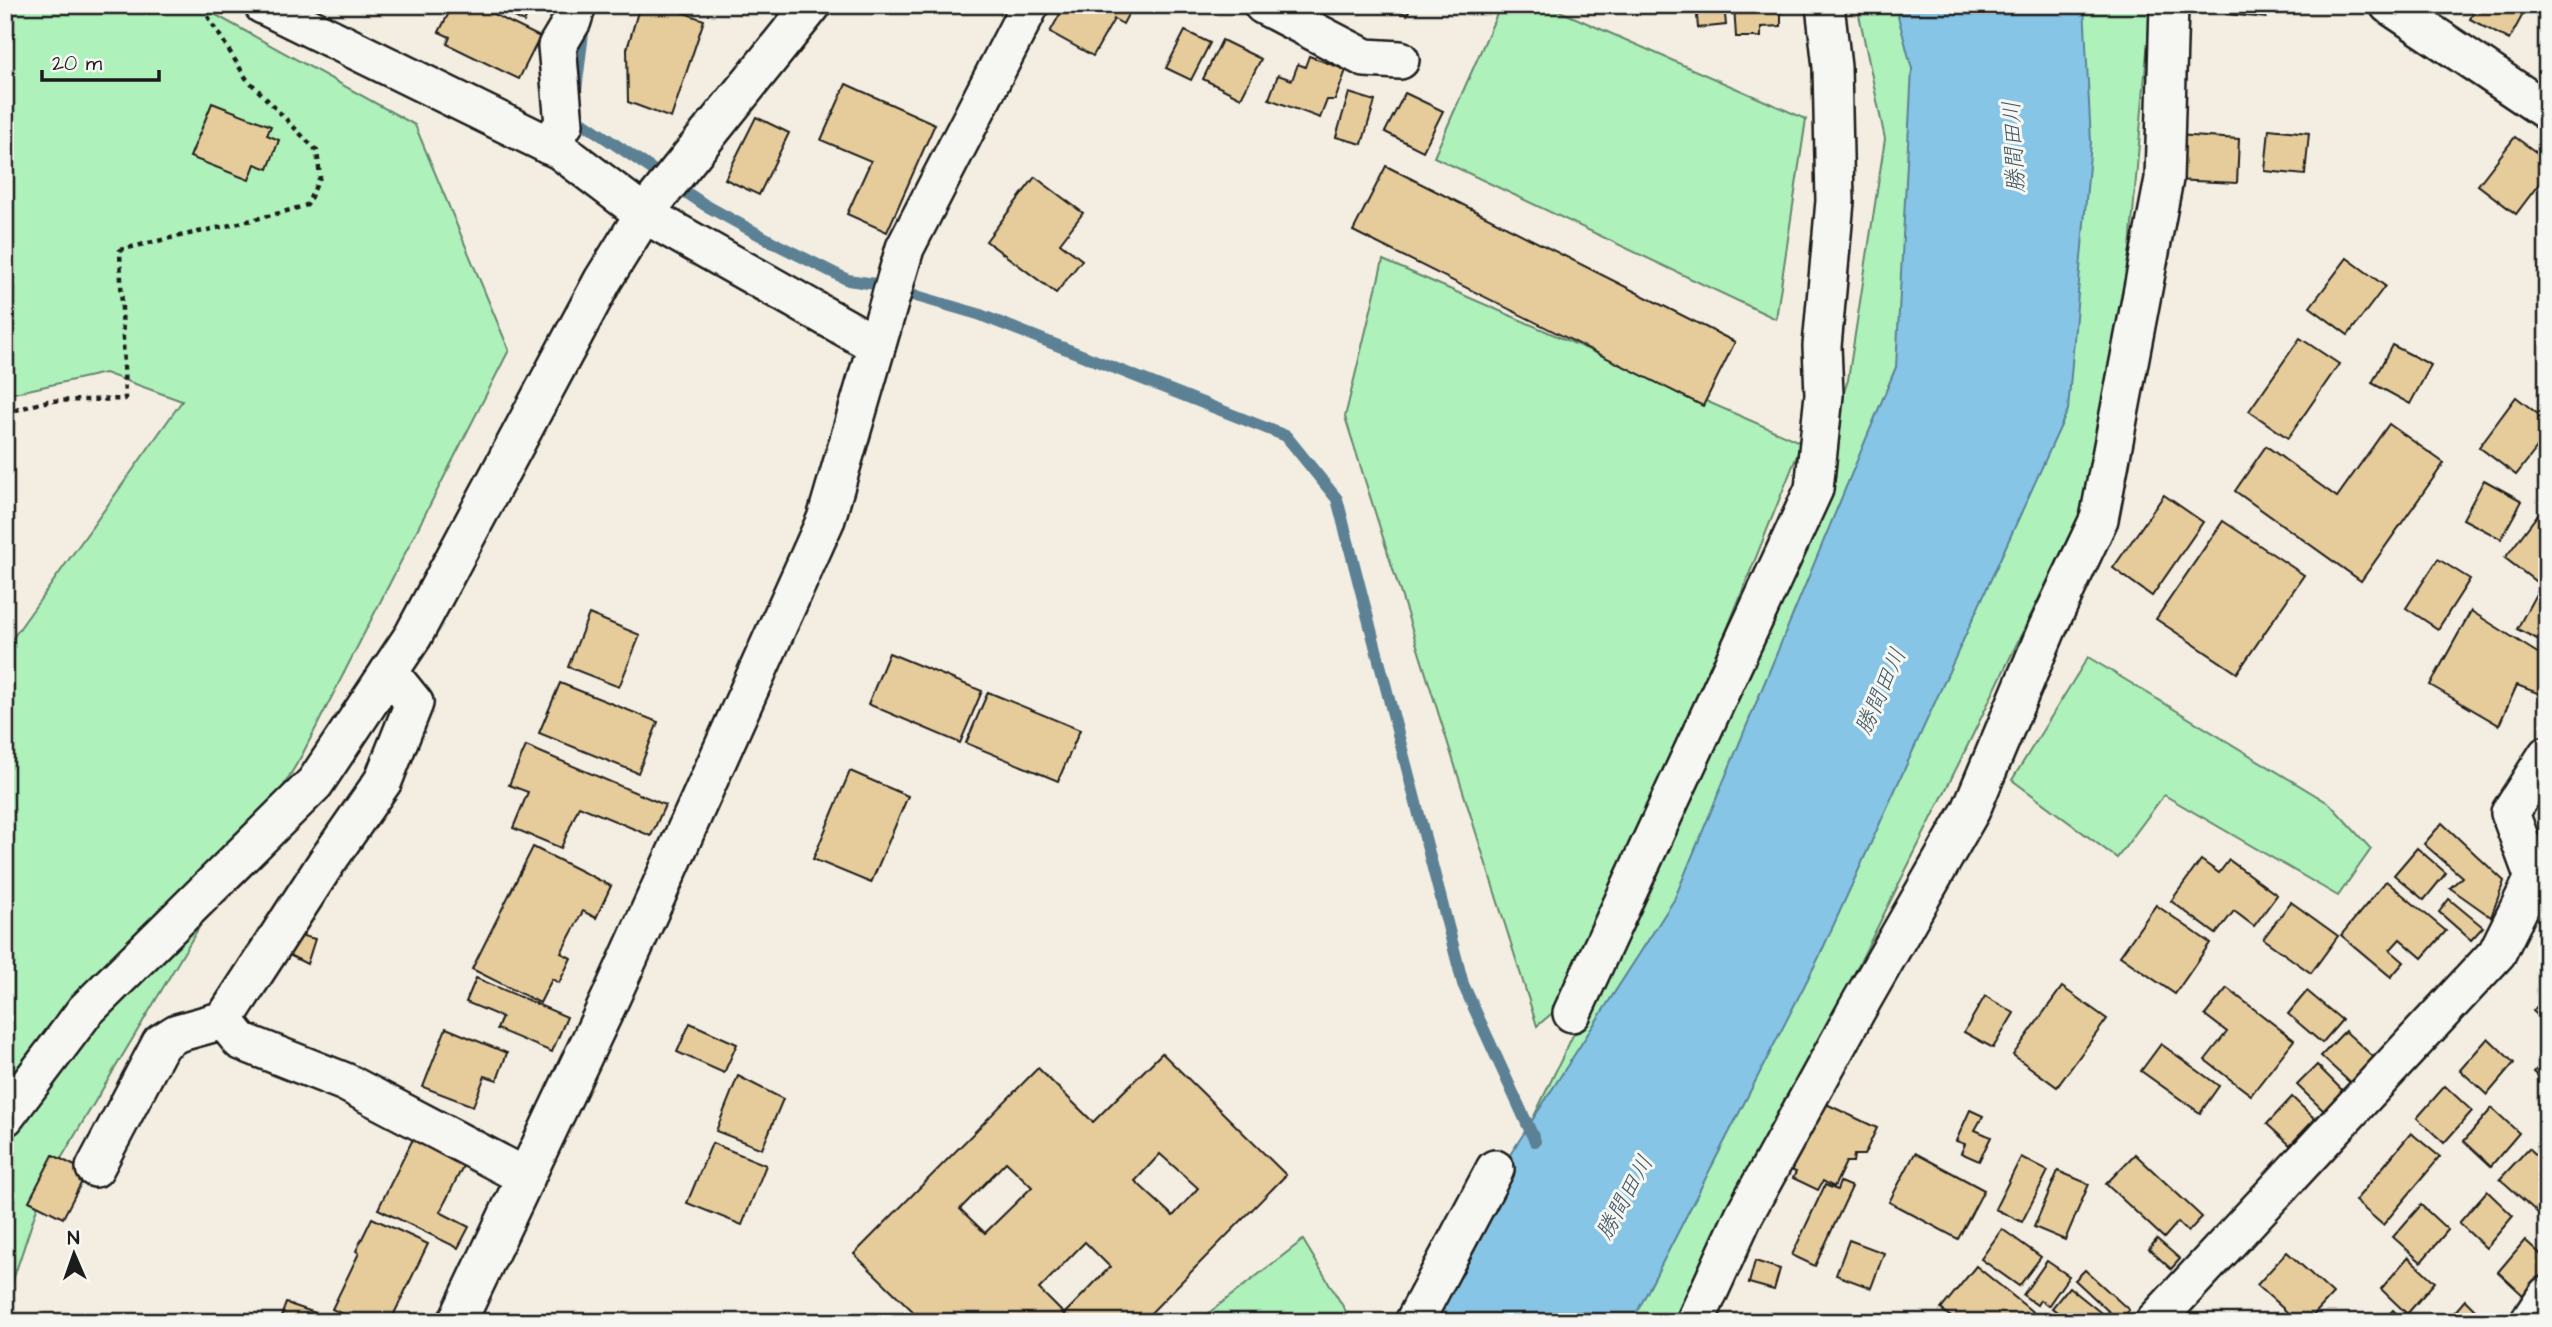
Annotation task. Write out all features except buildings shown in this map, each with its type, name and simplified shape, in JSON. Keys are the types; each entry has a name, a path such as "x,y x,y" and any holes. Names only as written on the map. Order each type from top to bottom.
{"street":[{"path":"263,5 561,151 649,208 881,330"},
{"path":"548,145 564,124 557,46 572,21 577,5"},
{"path":"5,1116 85,1011 314,783 413,636 603,280 649,208 812,5"},
{"path":"457,1322 612,995 825,519 905,248 1030,5"},
{"path":"1262,5 1365,58 1400,60"},
{"path":"1572,1013 1814,489 1824,395 1822,346 1835,201 1832,67 1825,5"},
{"path":"1695,1322 1744,1214 1971,810 2047,629 2099,519 2164,180 2169,5"},
{"path":"2389,5 2547,111"},
{"path":"94,1168 161,1043 177,1033 224,1020 383,780 414,703 389,672"},
{"path":"2154,1322 2497,953 2540,883 2510,813 2547,755"},
{"path":"224,1020 241,1041 345,1082 526,1177"},
{"path":"1414,1322 1495,1168"},
{"path":"2529,1322 2547,1295"}],"path":[{"path":"5,413 48,401 125,399 120,250 181,234 276,215 307,205 320,177 317,151 246,78 201,5"}],"green space":[{"path":"5,5 198,5 415,125 509,350 302,755 44,1187 5,1304 5,649 182,401 105,373 5,395"},
{"path":"1501,5 1546,5 1806,119 1776,319 1434,157"},
{"path":"1857,5 2151,5 2113,445 1964,753 1681,1322 1440,1322 1467,1256 1756,654 1848,380 1885,139"},
{"path":"1383,260 1802,443 1583,987 1537,1026 1345,417"},
{"path":"2088,657 2330,804 2371,849 2338,896 2164,795 2117,858 2012,780"},
{"path":"1303,1240 1347,1313 1343,1322 1197,1322"}],"water":[{"name":"勝間田川","path":"1895,5 2084,5 2091,142 2068,410 1819,957 1632,1322 1415,1322 1468,1220 1674,900 1896,367 1912,69"}],"waterway":[{"path":"576,90 584,25"},
{"path":"573,112 573,116 705,205 848,280 875,284 978,314 1286,436 1337,499 1463,984 1535,1141"}]}
